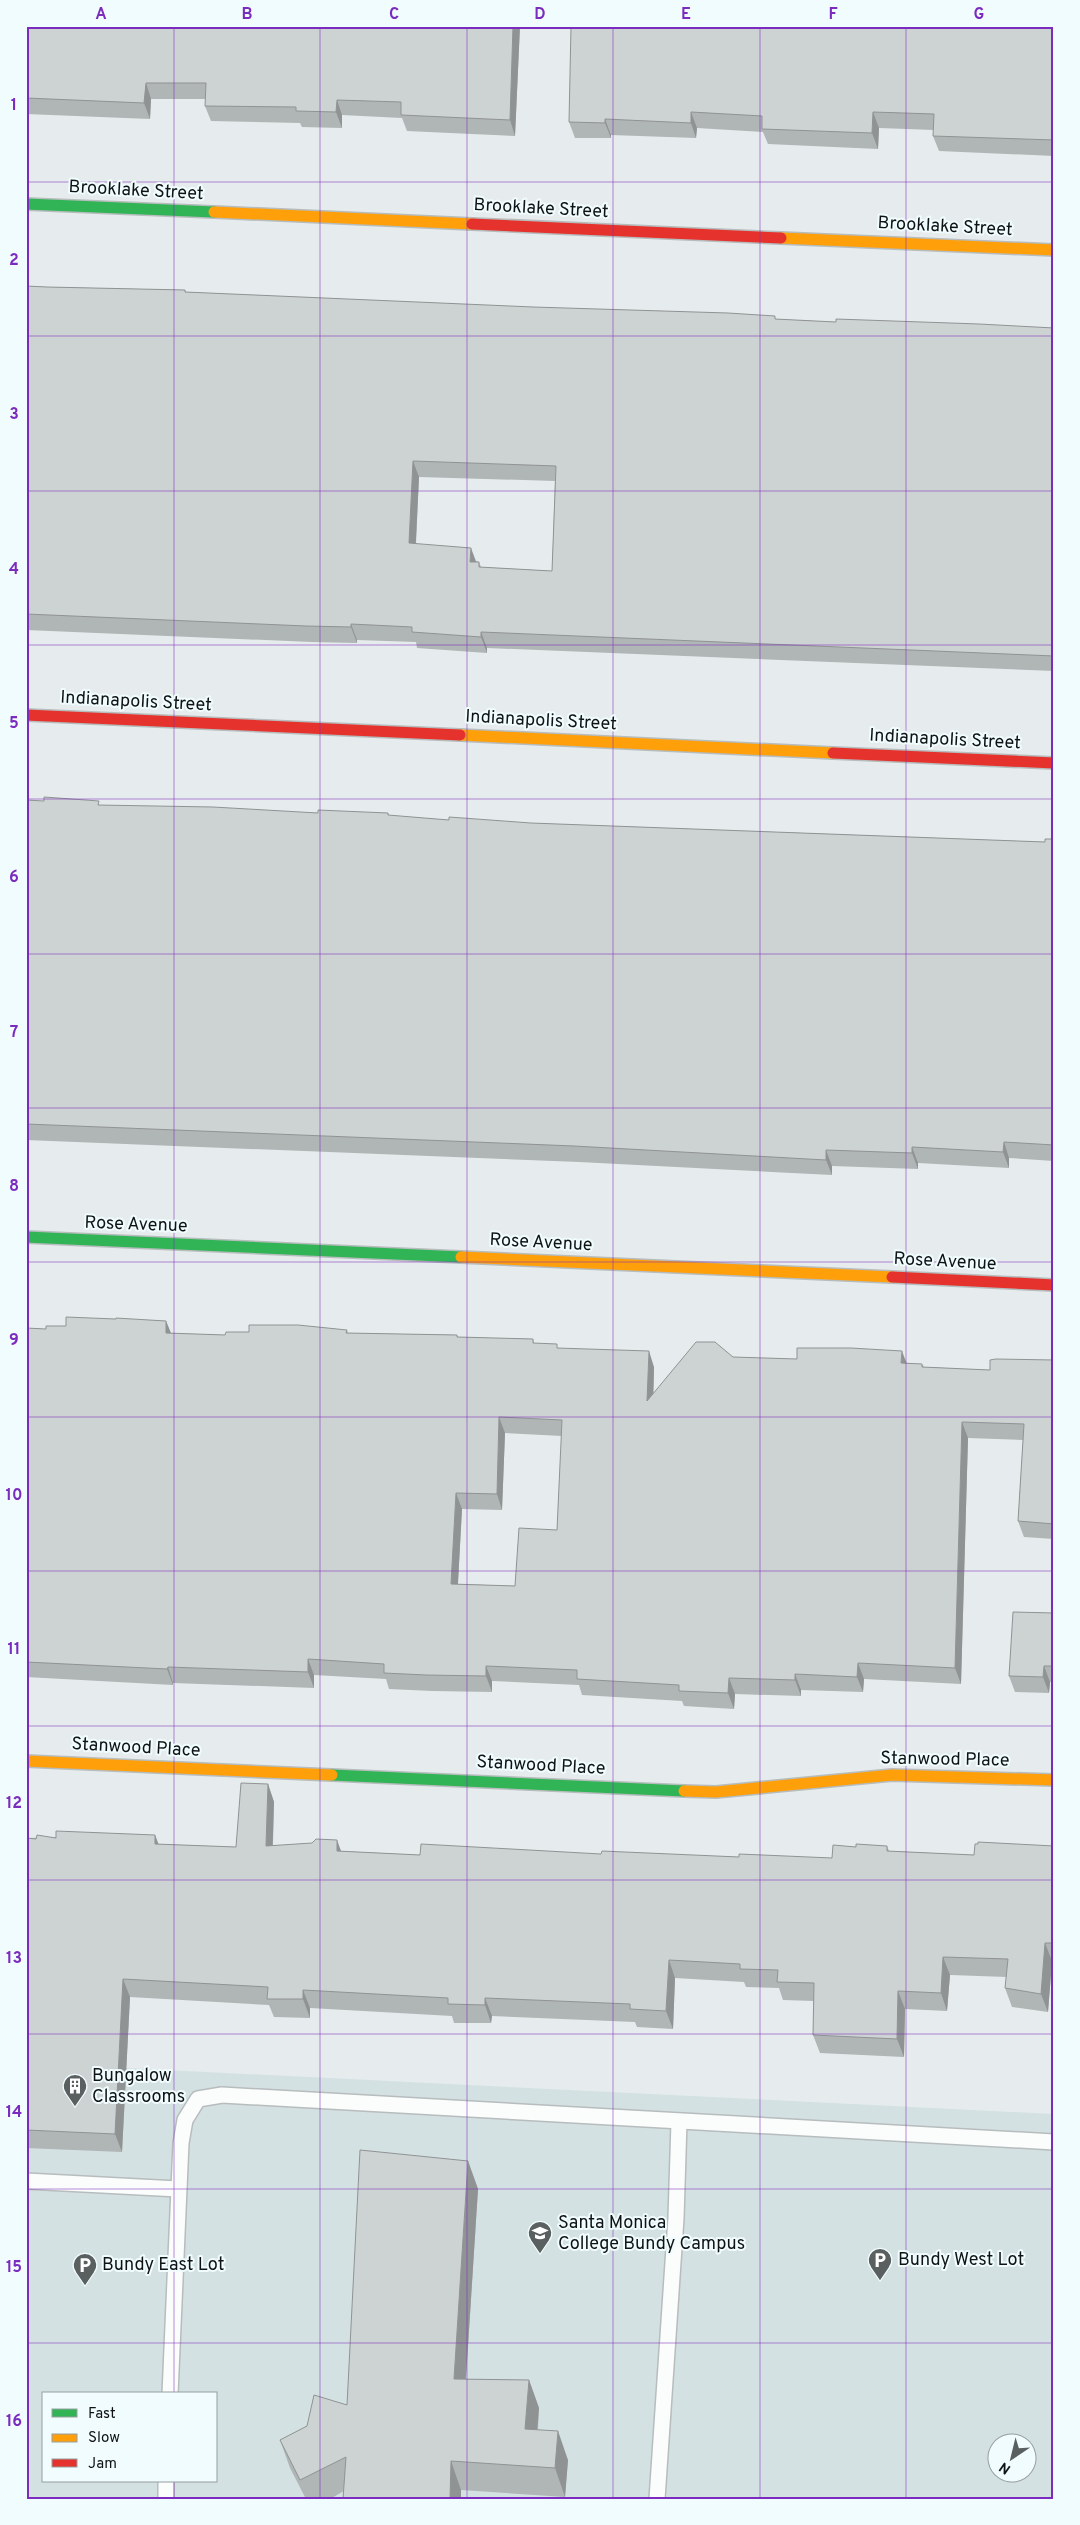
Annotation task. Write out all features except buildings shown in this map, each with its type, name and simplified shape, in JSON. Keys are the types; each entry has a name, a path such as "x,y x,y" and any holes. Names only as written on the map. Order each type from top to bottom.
{"street":[{"name":"Brooklake Street","path":"26,204 1054,250"},
{"name":"Indianapolis Street","path":"26,715 1054,763"},
{"name":"Rose Avenue","path":"26,1237 1054,1285"},
{"name":"Stanwood Place","path":"26,1761 716,1792 892,1775 1054,1780"}],"lane":[{"path":"170,2392 180,2143 185,2120 198,2099 222,2095 1054,2142"},
{"path":"657,2499 676,2218 679,2122"},
{"path":"26,2180 178,2189"},
{"path":"166,2482 166,2499"}],"shaded area":[{"name":"Santa Monica College Bundy Campus","path":"26,2063 1054,2114 1054,2499 26,2499"}],"traffic: fast":[{"path":"26,204 214,212"},
{"path":"26,1237 461,1257"},
{"path":"332,1775 684,1791"}],"traffic: slow":[{"path":"214,212 472,224"},
{"path":"781,238 1054,250"},
{"path":"460,735 833,753"},
{"path":"461,1257 892,1277"},
{"path":"26,1761 332,1775"},
{"path":"684,1791 716,1792 892,1775 1054,1780"}],"traffic: jam":[{"path":"472,224 781,238"},
{"path":"26,715 460,735"},
{"path":"833,753 1054,763"},
{"path":"892,1277 1054,1285"}],"place":[{"name":"Bungalow Classrooms","path":"75,2107"},
{"name":"Santa Monica College Bundy Campus","path":"540,2254"},
{"name":"Bundy West Lot","path":"880,2281"},
{"name":"Bundy East Lot","path":"85,2286"}]}
